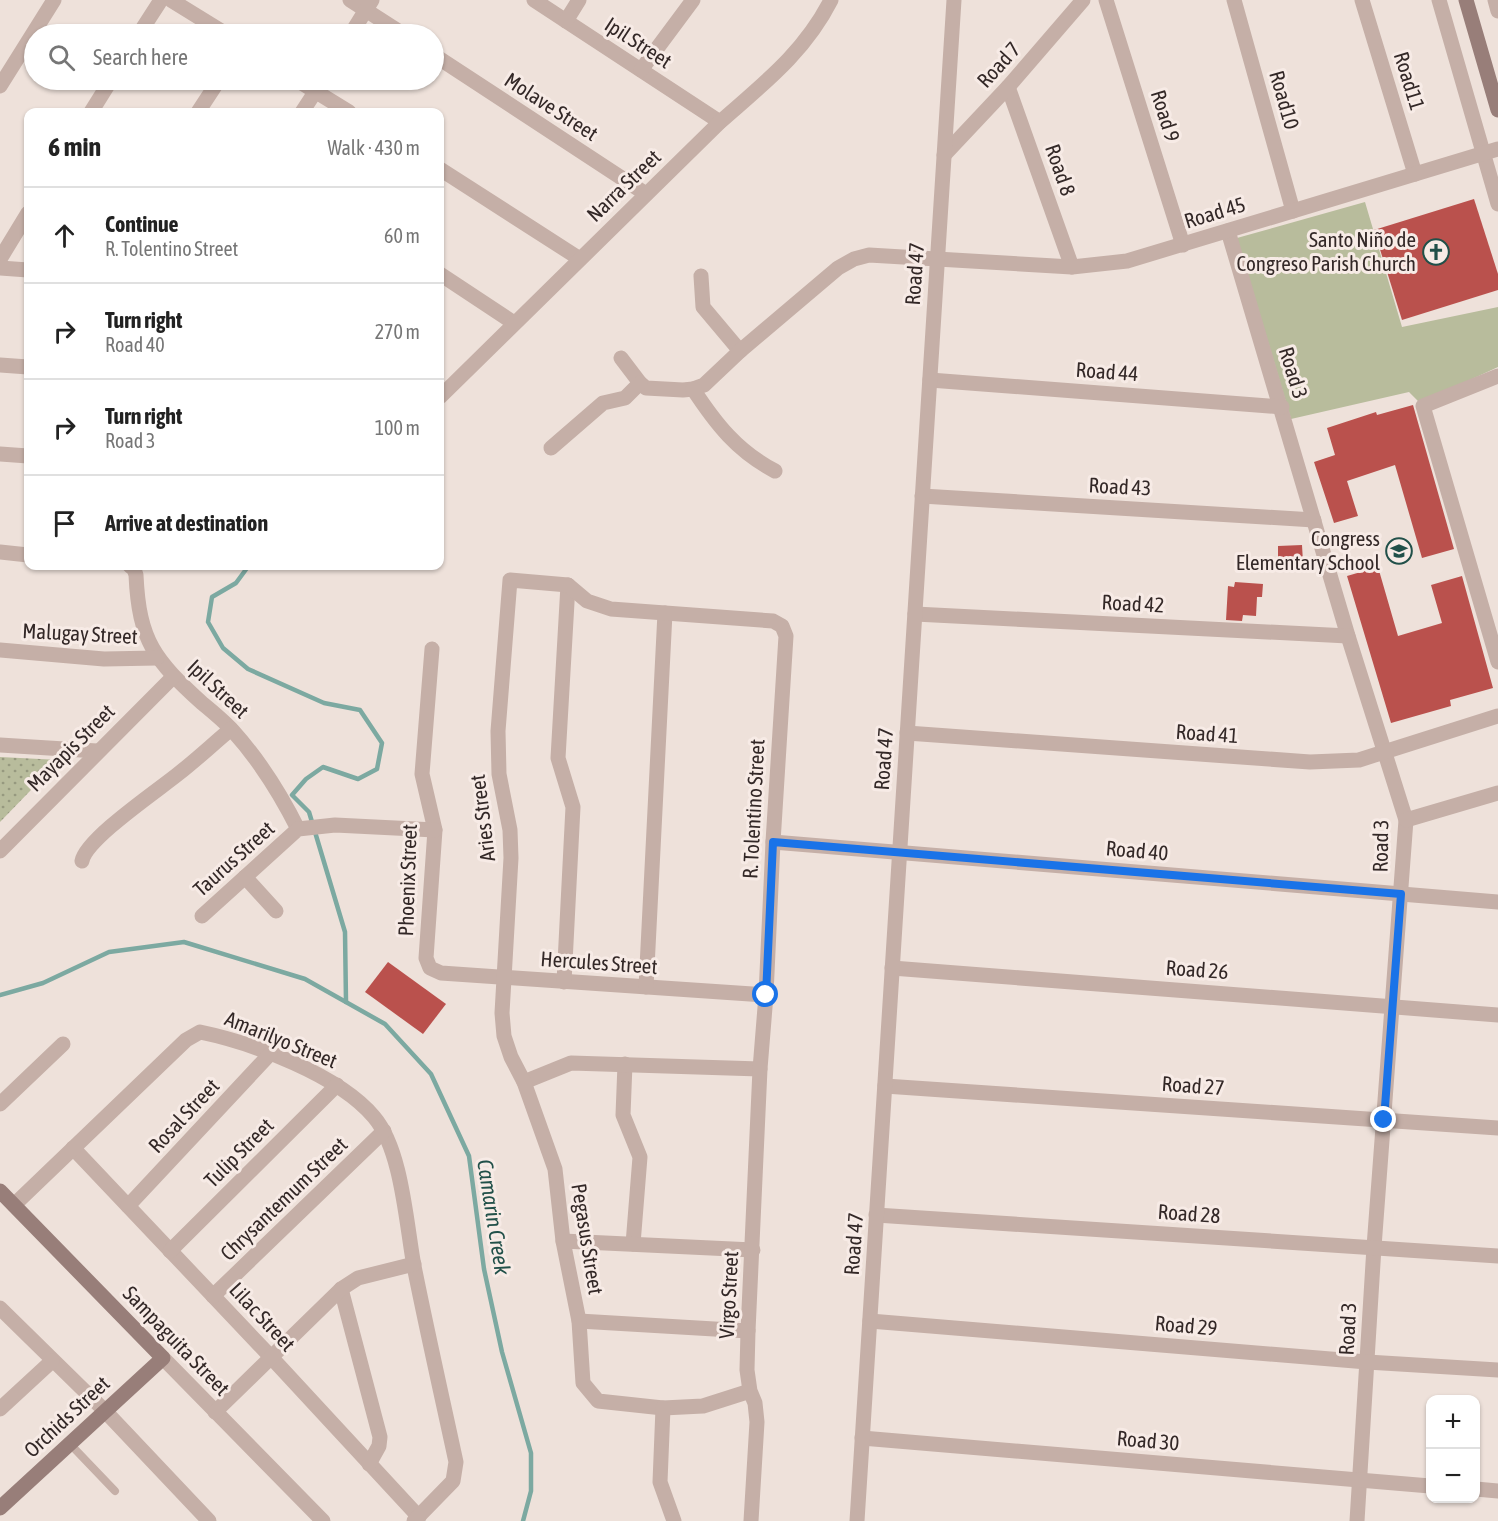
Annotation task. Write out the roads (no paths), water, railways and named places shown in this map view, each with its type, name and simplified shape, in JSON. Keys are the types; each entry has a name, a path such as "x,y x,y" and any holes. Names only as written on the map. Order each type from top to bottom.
{"street":[{"path":"39,24 54,0"},
{"path":"145,24 160,0"},
{"path":"171,0 210,24"},
{"path":"350,0 369,5 391,24"},
{"name":"Ipil Street","path":"534,0 720,122"},
{"path":"566,21 579,0"},
{"path":"640,70 693,0"},
{"name":"Narra Street","path":"444,393 720,122 768,81 805,44 831,0"},
{"name":"Road 47","path":"857,1521 954,0"},
{"name":"Road 7","path":"944,156 1008,87 1083,0"},
{"name":"Road 9","path":"1106,0 1183,245"},
{"name":"Road10","path":"1234,0 1293,211"},
{"name":"Road11","path":"1362,0 1415,174"},
{"path":"1439,0 1491,151 1498,204"},
{"path":"1466,0 1498,110"},
{"path":"1495,0 1498,11"},
{"path":"357,24 369,5"},
{"path":"0,86 24,48"},
{"name":"Molave Street","path":"444,62 646,194"},
{"name":"Road 8","path":"1008,87 1072,267"},
{"path":"94,108 105,90"},
{"path":"201,108 212,90"},
{"path":"305,108 317,90"},
{"path":"326,90 346,108"},
{"name":"Road 45","path":"693,389 704,385 740,351 838,268 854,259 869,255 1072,267 1127,261 1491,151"},
{"path":"444,172 580,259"},
{"path":"0,259 24,220"},
{"name":"Road 3","path":"1228,231 1348,636 1406,820 1374,1247 1357,1521"},
{"path":"0,268 24,270"},
{"path":"701,276 703,307 740,351"},
{"path":"444,277 514,323"},
{"path":"621,357 646,388 693,389 713,420 738,446 755,460 775,471"},
{"path":"0,365 24,367"},
{"path":"1498,376 1423,406 1498,662"},
{"name":"Road 44","path":"930,380 1282,407"},
{"path":"551,448 603,403 625,398 640,383"},
{"path":"0,454 24,456"},
{"name":"Road 43","path":"922,496 1314,520"},
{"path":"0,552 24,555"},
{"name":"Ipil Street","path":"133,570 144,633 157,658 173,677 231,729 273,782 298,829"},
{"name":"Aries Street","path":"524,1082 511,1057 504,1036 502,1013 511,858 510,830 499,774 498,731 510,580 568,585"},
{"path":"568,585 587,601 610,609 665,613 646,987"},
{"path":"564,982 573,807 558,758 568,585"},
{"name":"R. Tolentino Street","path":"665,613 773,621 782,626 786,636 766,995"},
{"name":"Road 42","path":"915,614 1348,636"},
{"name":"Phoenix Street","path":"430,968 426,958 435,830 422,774 432,649"},
{"name":"Malugay Street","path":"0,650 104,659 157,658"},
{"name":"Mayapis Street","path":"0,850 173,677"},
{"name":"Road 41","path":"907,733 1310,762 1359,760 1498,716"},
{"path":"81,861 86,851 106,830 192,763 231,729"},
{"path":"0,745 97,751"},
{"path":"1406,820 1498,793"},
{"name":"Taurus Street","path":"202,916 298,829 335,825 435,830"},
{"name":"Road 40","path":"773,842 1498,902"},
{"path":"245,877 276,910"},
{"name":"Hercules Street","path":"430,968 441,974 766,995"},
{"name":"Road 26","path":"892,968 1498,1015"},
{"name":"Virgo Street","path":"751,1521 757,1422 747,1370 748,1331 760,1070 766,995"},
{"name":"Amarilyo Street","path":"14,1205 186,1040 201,1032 220,1036 270,1054 312,1071 337,1085 374,1117 384,1131 392,1151 456,1462 453,1481 416,1519"},
{"path":"0,1104 63,1044"},
{"name":"Rosal Street","path":"128,1206 270,1054"},
{"path":"524,1082 571,1063 760,1070"},
{"path":"625,1064 623,1115 640,1157 633,1244"},
{"name":"Pegasus Street","path":"524,1082 555,1168 563,1241 579,1321 583,1383 598,1401 663,1408"},
{"name":"Tulip Street","path":"170,1251 337,1085"},
{"name":"Road 27","path":"885,1086 1498,1128"},
{"name":"Chrysantemum Street","path":"213,1296 384,1131"},
{"name":"Lilac Street","path":"73,1148 270,1356 416,1519"},
{"name":"Sampaguita Street","path":"0,1191 323,1521"},
{"name":"Road 28","path":"876,1215 1498,1256"},
{"path":"563,1241 753,1250"},
{"path":"215,1412 340,1289 358,1278 414,1264"},
{"path":"340,1289 380,1437 379,1446 369,1464"},
{"path":"0,1308 105,1411 209,1521"},
{"path":"579,1321 748,1331"},
{"name":"Road 29","path":"870,1321 1367,1362 1498,1370"},
{"name":"Orchids Street","path":"0,1508 163,1358"},
{"path":"0,1409 52,1361"},
{"path":"674,1521 660,1482 663,1408 703,1406 750,1391"},
{"name":"Road 30","path":"862,1438 1426,1486"},
{"path":"1480,1489 1498,1491"}],"lane":[{"path":"70,1443 115,1491"}],"waterway":[{"path":"246,570 236,583 212,597 208,622 223,648 248,669 324,703 360,710 382,743 377,769 358,779 323,767 306,779 292,795 309,812 345,932 346,1002"},
{"name":"Camarin Creek","path":"0,995 43,983 109,952 184,942 305,979 385,1024 431,1074 469,1156 484,1269 502,1352 531,1453 531,1491 523,1521"}],"place":[{"name":"Santo Niño de Congreso Parish Church","path":"1436,252"},
{"name":"Congress Elementary School","path":"1399,551"}]}
